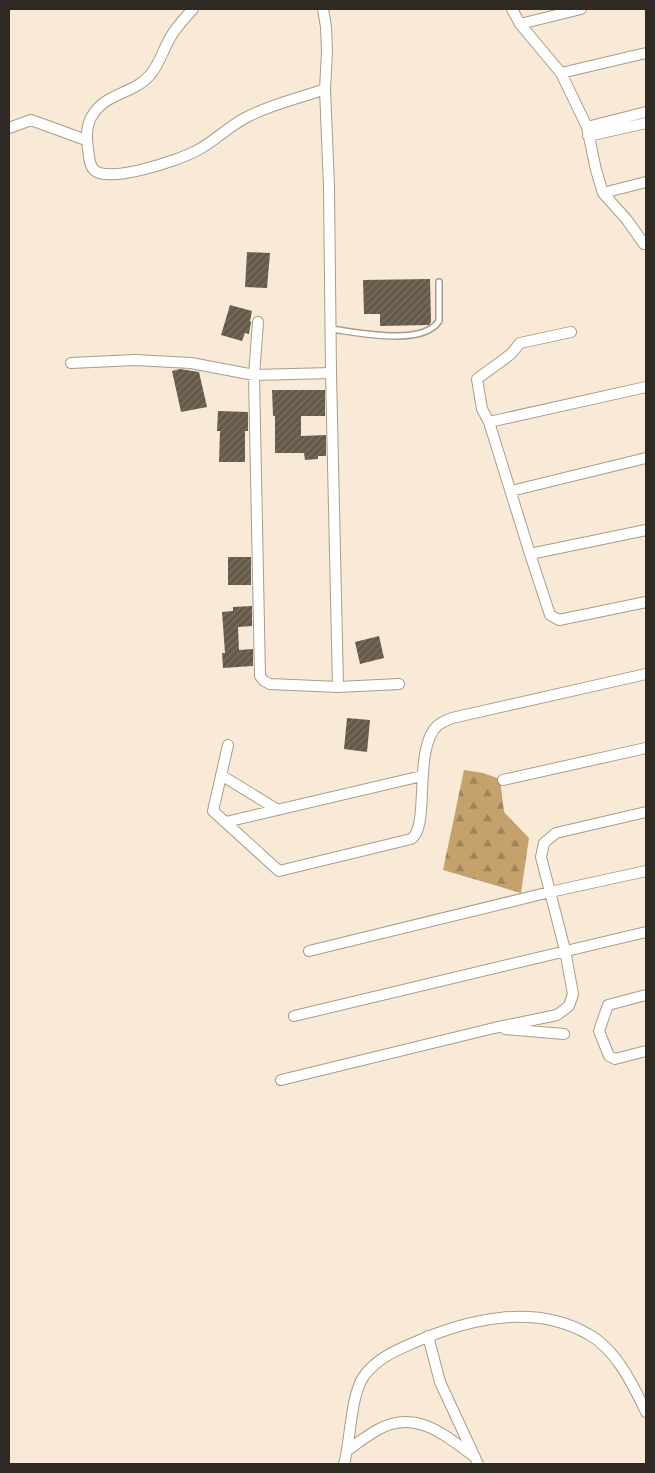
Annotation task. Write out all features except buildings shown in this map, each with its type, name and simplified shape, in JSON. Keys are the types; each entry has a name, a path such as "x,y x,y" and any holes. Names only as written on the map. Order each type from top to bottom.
{"street":[{"path":"193,9 170,37 150,75 142,82 97,108 89,122 86,140 90,164 93,170 106,176 134,171 180,158 197,151 250,115 325,89"},
{"path":"323,9 327,52 325,89 329,196 338,687"},
{"path":"512,9 520,24 561,73 587,132 603,193 646,245"},
{"path":"520,24 581,9"},
{"path":"561,73 646,53"},
{"path":"587,132 646,112"},
{"path":"9,128 31,120 86,140"},
{"path":"587,132 646,123"},
{"path":"603,193 646,182"},
{"path":"258,322 254,375 260,676 270,684 338,687 400,684"},
{"path":"571,332 520,343 511,354 477,379 482,409 489,422 550,615 559,620 646,602"},
{"path":"71,363 134,360 191,363 254,375 331,373"},
{"path":"489,422 646,387"},
{"path":"511,491 646,458"},
{"path":"530,554 646,530"},
{"path":"228,745 212,811 279,871 411,839 416,836 420,826 422,776 429,739 438,726 452,718 646,674"},
{"path":"503,780 646,748"},
{"path":"221,774 278,810"},
{"path":"226,822 422,776"},
{"path":"281,1080 494,1028 557,1015 569,1006 573,994 565,950 542,857 544,844 556,833 646,812"},
{"path":"309,951 550,892 646,871"},
{"path":"294,1016 646,932"},
{"path":"646,995 608,1005 599,1031 609,1056 615,1059 646,1051"},
{"path":"494,1028 564,1034"},
{"path":"344,1464 348,1450 356,1392 363,1377 375,1363 392,1352 428,1336 479,1321 523,1316 548,1318 590,1334 613,1357 629,1377 646,1412"},
{"path":"428,1336 440,1382 476,1460"},
{"path":"348,1450 389,1424 419,1422 434,1428 476,1460"}],"lane":[{"path":"330,328 390,336 410,335 428,330 436,326 439,321 439,282"}],"green space":[{"path":"464,770 483,773 500,779 504,812 529,838 521,893 443,870"}]}
